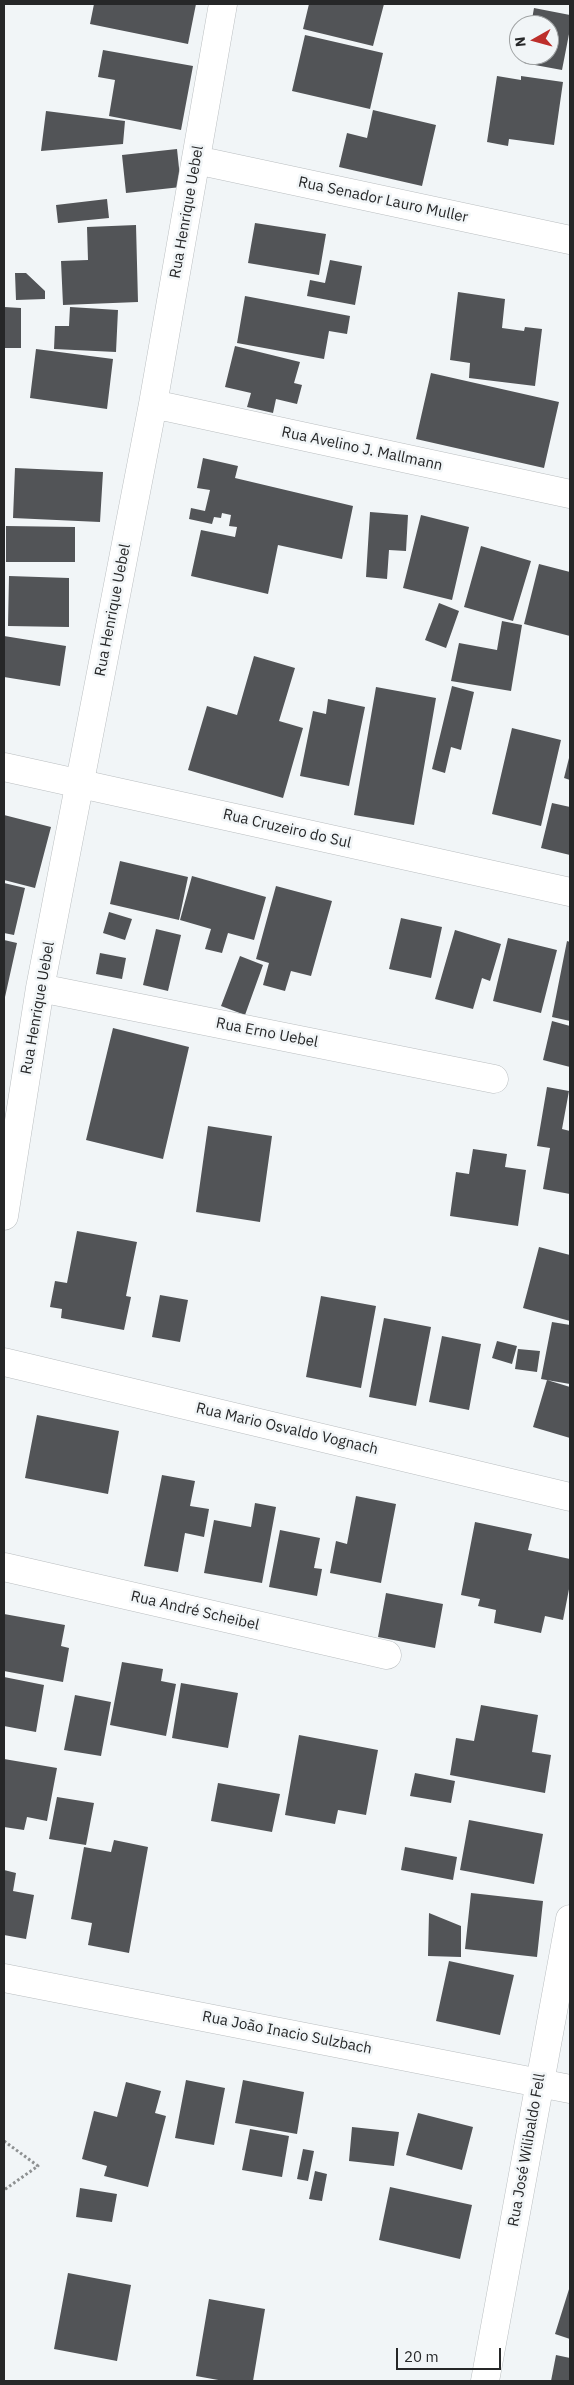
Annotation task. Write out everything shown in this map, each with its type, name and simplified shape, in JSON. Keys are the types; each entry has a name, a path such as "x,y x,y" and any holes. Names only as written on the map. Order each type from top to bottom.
{"street":[{"name":"Rua Henrique Uebel","path":"4,1216 40,988 153,404 223,4"},
{"name":"Rua Senador Lauro Muller","path":"196,160 570,240"},
{"name":"Rua Avelino J. Mallmann","path":"153,404 570,494"},
{"name":"Rua Cruzeiro do Sul","path":"4,767 79,782 570,892"},
{"name":"Rua Erno Uebel","path":"40,988 494,1079"},
{"name":"Rua Mario Osvaldo Vognach","path":"4,1362 570,1497"},
{"name":"Rua André Scheibel","path":"4,1567 387,1655"},
{"name":"Rua José Wilibaldo Fell","path":"485,2381 570,1919"},
{"name":"Rua João Inacio Sulzbach","path":"4,1978 570,2089"}],"path":[{"path":"4,2141 38,2166 4,2190"}],"building":[{"path":"94,4 196,4 188,44 90,24"},
{"path":"309,4 384,4 373,46 303,29"},
{"path":"534,8 570,15 570,29 562,70 535,65 559,65 559,15 533,15"},
{"path":"305,35 383,53 370,109 292,91"},
{"path":"103,50 193,66 181,130 109,116 115,80 98,77"},
{"path":"497,76 521,80 521,76 563,82 554,145 509,139 508,146 487,142"},
{"path":"373,110 436,125 422,186 339,167 347,133 367,138"},
{"path":"46,111 125,121 123,144 41,151"},
{"path":"177,149 181,187 126,193 122,155"},
{"path":"107,199 109,218 58,223 56,205"},
{"path":"255,223 326,234 319,275 248,263"},
{"path":"136,225 138,302 63,305 61,261 88,260 87,227"},
{"path":"330,260 362,266 355,305 307,296 310,280 325,283"},
{"path":"15,273 26,273 45,291 45,299 16,300"},
{"path":"458,292 505,299 502,328 524,331 525,327 542,329 535,386 469,378 470,363 450,360"},
{"path":"245,296 350,316 347,334 329,331 324,359 237,343"},
{"path":"4,307 21,308 21,348 4,348"},
{"path":"70,307 118,310 116,352 54,349 55,326 69,326"},
{"path":"235,346 300,362 294,383 302,385 297,404 276,399 273,413 247,407 251,393 225,387"},
{"path":"36,349 113,359 107,409 30,398"},
{"path":"431,373 559,402 544,468 416,439"},
{"path":"203,458 238,466 235,478 353,506 342,559 278,545 268,594 191,576 201,530 235,537 237,527 229,526 231,515 222,513 221,518 214,517 212,524 189,519 191,508 205,511 210,490 197,488"},
{"path":"15,468 103,472 100,522 13,518"},
{"path":"370,512 408,515 406,551 389,550 387,579 366,577"},
{"path":"421,515 469,527 452,600 403,588"},
{"path":"6,526 75,527 75,562 6,562"},
{"path":"481,546 531,561 513,621 464,607"},
{"path":"539,564 570,572 570,636 524,624"},
{"path":"9,576 69,578 69,627 8,626"},
{"path":"439,603 459,611 446,648 425,640"},
{"path":"502,621 522,625 511,691 451,681 459,643 497,650"},
{"path":"4,636 66,646 60,686 4,677"},
{"path":"254,656 295,668 279,721 303,728 283,798 188,770 207,706 237,715"},
{"path":"452,686 474,692 461,750 451,747 445,773 432,769"},
{"path":"376,687 436,698 414,825 354,815"},
{"path":"328,699 365,707 349,786 300,776 313,711 326,714"},
{"path":"512,728 561,740 541,826 492,814"},
{"path":"570,754 570,780 564,778"},
{"path":"552,803 570,807 570,855 541,848"},
{"path":"4,815 51,827 35,888 4,880"},
{"path":"120,861 188,877 179,920 110,904"},
{"path":"192,876 266,897 254,940 228,933 222,953 205,949 211,929 180,920"},
{"path":"4,883 25,888 14,935 4,933"},
{"path":"276,886 332,901 311,976 291,971 285,991 263,985 269,963 256,959"},
{"path":"109,912 132,919 125,940 103,933"},
{"path":"401,918 442,927 431,978 389,969"},
{"path":"156,929 181,935 168,991 143,985"},
{"path":"455,930 501,944 490,981 482,978 473,1009 435,999"},
{"path":"508,938 557,950 541,1013 493,1001"},
{"path":"4,940 17,943 5,997 4,997"},
{"path":"567,941 570,942 570,1021 552,1017"},
{"path":"100,953 126,958 122,979 96,974"},
{"path":"240,956 263,965 245,1015 221,1006"},
{"path":"552,1021 570,1026 570,1067 543,1060"},
{"path":"113,1028 189,1047 163,1159 86,1140"},
{"path":"547,1087 569,1091 562,1129 570,1131 570,1194 543,1189 550,1148 537,1146"},
{"path":"208,1126 272,1136 260,1222 196,1212"},
{"path":"473,1149 507,1154 505,1167 526,1170 518,1226 450,1216 456,1172 469,1174"},
{"path":"77,1231 137,1242 126,1296 131,1297 124,1330 61,1318 62,1309 50,1307 55,1281 67,1283"},
{"path":"539,1247 570,1255 570,1321 523,1308"},
{"path":"160,1295 188,1300 180,1342 152,1337"},
{"path":"321,1296 376,1306 361,1388 306,1377"},
{"path":"384,1318 431,1327 416,1406 369,1397"},
{"path":"552,1322 570,1325 570,1384 541,1379"},
{"path":"442,1336 481,1344 469,1410 429,1402"},
{"path":"497,1341 517,1346 512,1364 492,1358"},
{"path":"518,1349 540,1351 537,1372 515,1369"},
{"path":"547,1380 570,1387 570,1438 533,1427"},
{"path":"37,1415 119,1431 108,1494 25,1478"},
{"path":"162,1475 195,1481 190,1506 209,1509 204,1537 185,1533 178,1572 144,1566"},
{"path":"356,1496 396,1504 381,1583 330,1573 336,1541 347,1544"},
{"path":"255,1503 276,1507 262,1583 204,1573 214,1520 251,1527"},
{"path":"475,1522 532,1534 528,1550 570,1559 570,1584 563,1620 545,1616 541,1633 494,1623 496,1610 478,1606 480,1599 461,1595"},
{"path":"280,1530 320,1538 314,1568 322,1569 317,1596 269,1587"},
{"path":"386,1593 443,1604 435,1648 378,1637"},
{"path":"4,1614 65,1625 61,1646 69,1648 63,1682 4,1671"},
{"path":"122,1662 163,1669 161,1681 176,1684 166,1736 110,1725"},
{"path":"4,1677 44,1685 36,1732 4,1726"},
{"path":"181,1683 238,1693 228,1748 172,1738"},
{"path":"75,1695 111,1702 101,1756 64,1750"},
{"path":"481,1705 538,1715 532,1752 551,1755 545,1793 450,1775 456,1738 474,1741"},
{"path":"299,1735 378,1750 366,1815 338,1810 335,1824 285,1815"},
{"path":"4,1759 57,1768 47,1821 27,1817 24,1830 4,1827"},
{"path":"415,1773 455,1781 451,1803 410,1796"},
{"path":"218,1783 280,1794 272,1832 211,1821"},
{"path":"57,1797 94,1803 86,1845 49,1839"},
{"path":"469,1820 543,1834 534,1884 460,1870"},
{"path":"114,1840 148,1847 129,1953 88,1945 92,1923 71,1919 84,1847 111,1852"},
{"path":"405,1847 457,1857 453,1880 401,1870"},
{"path":"4,1870 16,1873 13,1891 34,1895 26,1939 4,1935"},
{"path":"471,1893 543,1901 537,1957 465,1949"},
{"path":"429,1913 461,1926 461,1957 428,1956"},
{"path":"449,1961 514,1975 500,2035 436,2021"},
{"path":"186,2080 225,2088 214,2145 175,2138"},
{"path":"243,2080 304,2092 297,2134 235,2123"},
{"path":"126,2082 161,2091 155,2113 166,2116 148,2187 104,2176 107,2166 82,2159 94,2111 117,2117"},
{"path":"418,2113 473,2127 462,2170 406,2155"},
{"path":"352,2127 399,2132 394,2166 349,2161"},
{"path":"250,2129 289,2136 282,2177 242,2170"},
{"path":"303,2149 314,2151 308,2181 297,2179"},
{"path":"315,2171 327,2174 322,2201 309,2199"},
{"path":"390,2187 472,2205 460,2259 379,2240"},
{"path":"80,2188 117,2194 112,2222 76,2217"},
{"path":"68,2273 131,2285 117,2361 54,2349"},
{"path":"570,2286 570,2339 555,2334"},
{"path":"209,2299 265,2309 253,2381 224,2381 196,2376"},
{"path":"556,2355 570,2358 570,2381 551,2381"}]}
